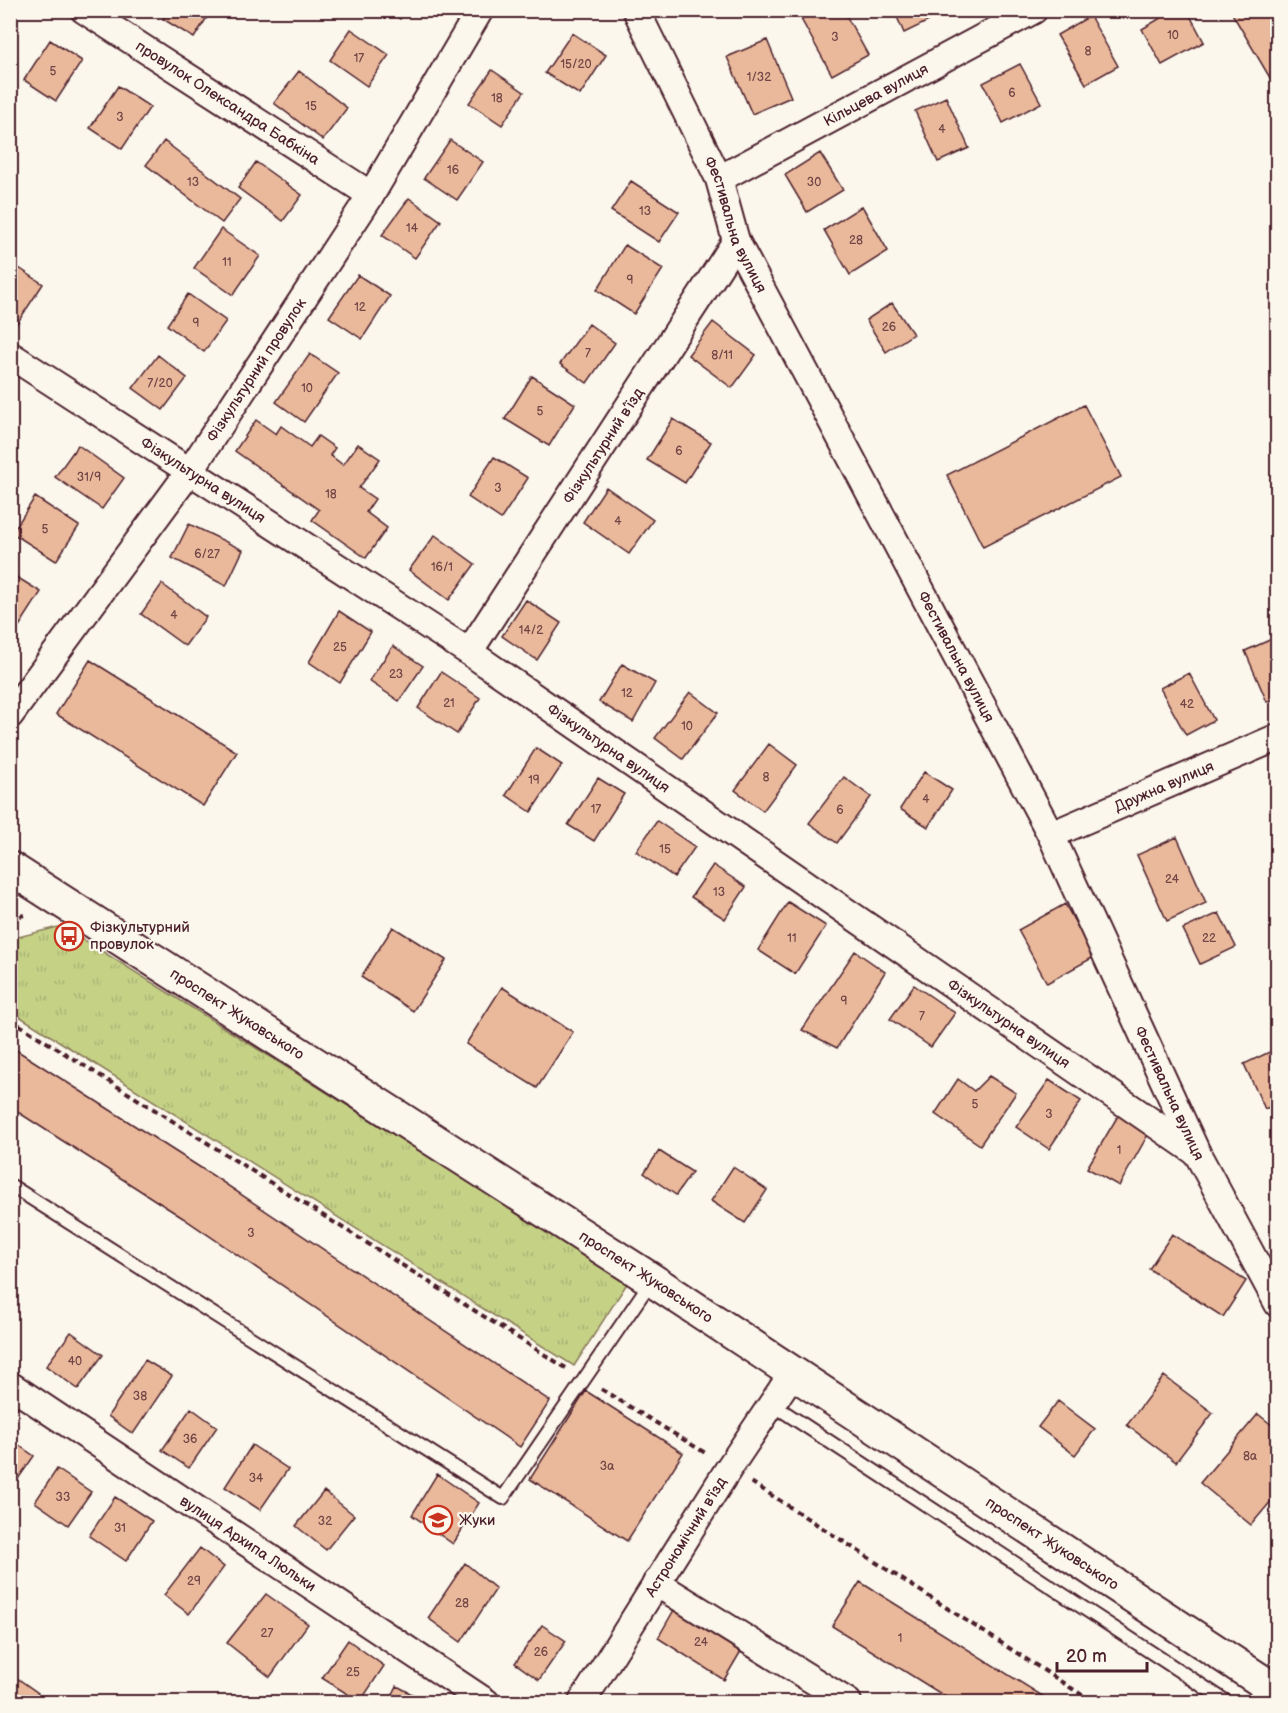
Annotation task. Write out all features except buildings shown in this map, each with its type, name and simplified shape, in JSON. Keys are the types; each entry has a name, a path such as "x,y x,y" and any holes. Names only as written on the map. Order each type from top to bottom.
{"street":[{"name":"провулок Олександра Бабкіна","path":"84,10 372,195"},
{"name":"Фізкультурний провулок","path":"10,715 190,471 372,195 480,10"},
{"name":"Фестивальна вулиця","path":"636,10 719,179 736,241 1051,835 1197,1153 1278,1304"},
{"name":"Кільцева вулиця","path":"719,179 1034,10"},
{"name":"Фізкультурний в’їзд","path":"469,652 736,241"},
{"name":"Фізкультурна вулиця","path":"10,355 469,652 1197,1153"},
{"name":"Дружна вулиця","path":"1051,835 1278,737"},
{"name":"проспект Жуковського","path":"10,868 652,1280 1278,1692"},
{"name":"Астрономічний в'їзд","path":"582,1702 729,1468 792,1374"},
{"name":"вулиця Архипа Люльки","path":"10,1385 486,1702"},
{"path":"656,1583 848,1702"}],"lane":[{"path":"10,1185 503,1498 652,1280"},
{"path":"771,1404 1227,1702"}],"path":[{"path":"10,1019 729,1468 1093,1702"}],"green space":[{"path":"62,926 628,1282 574,1366 11,1011 10,939"}],"place":[{"name":"Фізкультурний провулок","path":"69,936"},
{"name":"Жуки","path":"438,1520"}]}
